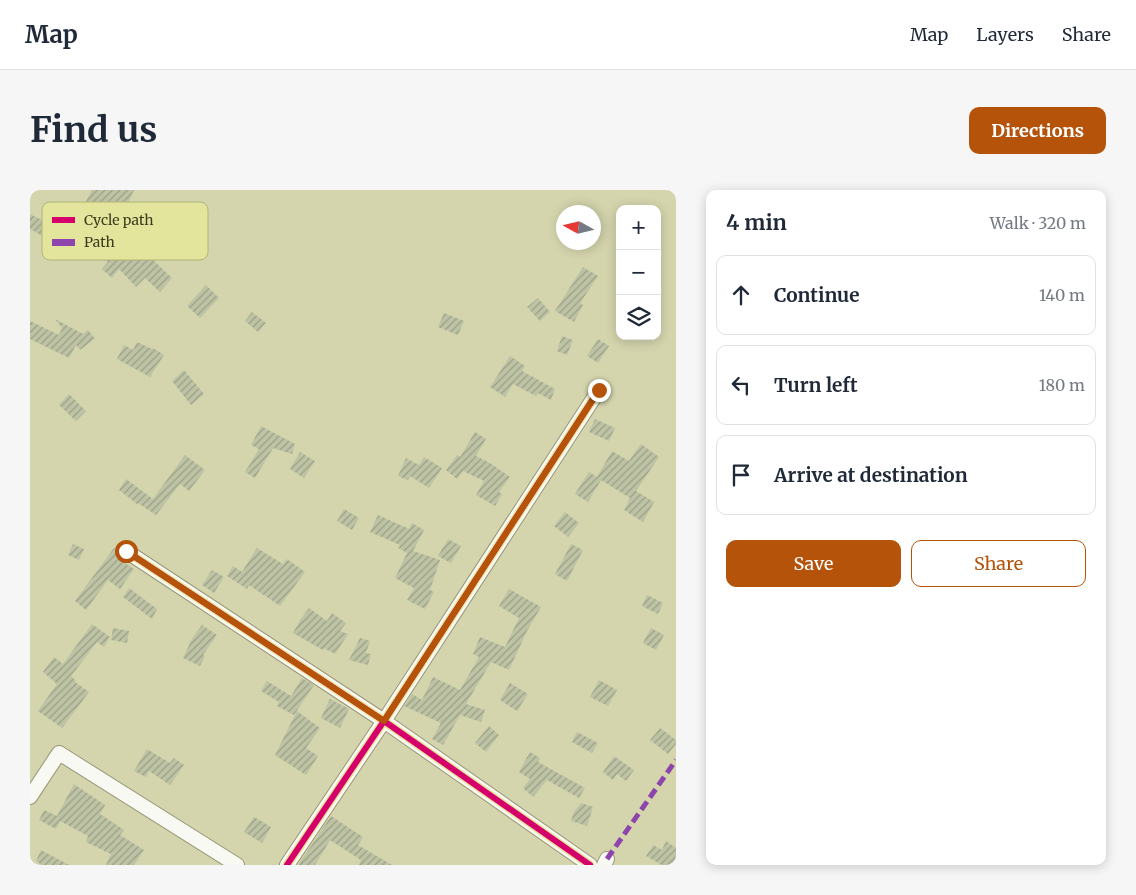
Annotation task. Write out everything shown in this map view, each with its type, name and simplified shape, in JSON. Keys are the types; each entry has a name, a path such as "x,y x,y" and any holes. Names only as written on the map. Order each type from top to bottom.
{"street":[{"path":"287,865 384,721 599,390"},
{"path":"126,551 384,721 590,865"},
{"path":"30,797 58,753 237,865"}],"building":[{"path":"92,190 134,190 128,202 86,202"},
{"path":"30,214 42,220 42,236 30,229"},
{"path":"105,260 155,260 172,278 160,292 145,278 136,287 119,269 112,278 102,269 108,262"},
{"path":"583,267 598,276 580,303 583,305 574,322 555,311"},
{"path":"206,285 219,298 200,318 187,306"},
{"path":"538,298 550,312 540,321 527,307"},
{"path":"252,312 266,323 258,332 245,321"},
{"path":"444,313 464,321 458,335 438,327"},
{"path":"55,319 83,334 88,330 95,339 80,350 76,345 69,358 30,339 30,321 59,335 62,328"},
{"path":"562,336 573,340 567,355 557,351"},
{"path":"598,339 609,346 598,363 587,356"},
{"path":"137,342 153,348 164,355 150,377 117,359 124,345 133,350"},
{"path":"510,356 525,366 522,371 555,389 551,400 538,393 536,396 513,384 505,397 490,387"},
{"path":"184,370 204,394 191,405 172,381"},
{"path":"69,394 86,411 76,421 59,405"},
{"path":"595,419 615,428 609,441 589,432"},
{"path":"261,426 295,444 292,454 273,448 255,478 245,472 259,449 251,445"},
{"path":"475,432 486,439 476,456 510,477 499,492 502,494 495,506 476,495 484,481 463,471 457,479 446,470 457,455 460,457"},
{"path":"641,444 659,457 636,491 654,502 643,522 624,510 630,498 601,480 588,502 575,494 589,472 597,477 612,451 629,461"},
{"path":"300,452 315,461 304,478 290,469"},
{"path":"185,455 205,470 189,491 180,484 156,515 137,504 119,490 126,479 153,499"},
{"path":"424,457 442,468 429,488 410,476 408,480 398,476 406,458 419,465"},
{"path":"344,509 359,518 352,530 337,521"},
{"path":"565,512 579,523 568,537 554,526"},
{"path":"378,515 409,529 412,523 424,530 413,551 440,560 430,590 434,592 425,609 407,600 414,588 395,578 407,553 398,548 400,545 370,532"},
{"path":"448,539 461,546 451,563 438,556"},
{"path":"73,544 84,549 79,560 68,555"},
{"path":"571,544 583,550 567,581 555,574"},
{"path":"114,548 117,550 122,561 134,569 120,589 108,580 86,610 75,601"},
{"path":"257,548 283,564 287,559 305,572 280,606 249,585 247,589 227,576 233,566 242,572"},
{"path":"212,570 224,577 214,593 202,585"},
{"path":"129,588 157,609 152,619 123,597"},
{"path":"509,589 541,607 527,631 509,670 491,662 466,704 485,710 481,722 460,715 443,745 432,739 441,723 404,706 412,694 422,700 433,677 460,690 479,657 473,654 480,637 505,647 519,618 499,606"},
{"path":"647,595 663,603 658,614 642,606"},
{"path":"309,608 327,621 332,613 346,623 340,631 348,634 335,654 324,648 323,650 293,633"},
{"path":"92,624 110,637 104,647 97,642 71,676 75,682 89,692 62,728 38,711 57,684 43,672 54,657 63,664"},
{"path":"202,625 217,635 203,655 205,656 200,666 183,658 189,643"},
{"path":"113,628 129,631 127,643 111,640"},
{"path":"651,628 664,635 656,650 643,643"},
{"path":"360,638 370,641 366,653 371,654 368,665 349,660"},
{"path":"302,678 314,685 294,715 277,706 279,702 261,691 267,681 291,696"},
{"path":"599,680 617,690 608,706 590,697"},
{"path":"510,683 528,694 517,711 500,700"},
{"path":"330,699 349,709 340,728 321,718"},
{"path":"297,711 320,728 306,748 318,756 306,775 275,755"},
{"path":"489,726 499,735 486,752 475,743"},
{"path":"660,728 676,740 676,744 668,754 650,740"},
{"path":"577,732 598,743 592,753 572,742"},
{"path":"147,749 170,763 174,758 184,765 170,785 149,771 146,777 134,771"},
{"path":"530,752 540,758 538,762 585,788 579,798 547,780 533,797 523,788 530,779 519,772"},
{"path":"614,756 634,770 626,781 617,774 613,780 603,772"},
{"path":"74,784 105,805 100,814 124,830 120,835 144,850 134,865 106,865 111,854 86,842 88,836 60,821 56,829 39,820 44,810 57,816"},
{"path":"581,803 593,807 587,826 571,821 574,812"},
{"path":"331,816 363,837 358,845 392,865 359,865 361,860 330,840 315,865 298,865"},
{"path":"254,817 271,827 262,843 244,832"},
{"path":"666,841 676,848 676,865 662,865 646,856 653,845 662,850"},
{"path":"41,850 69,865 42,865 36,861"}],"marked path":[{"path":"607,859 676,760"}],"cycle path":[{"path":"287,865 384,721 599,390"},
{"path":"126,551 384,721 590,865"}],"route":[{"path":"126,551 384,721 599,390"}]}
